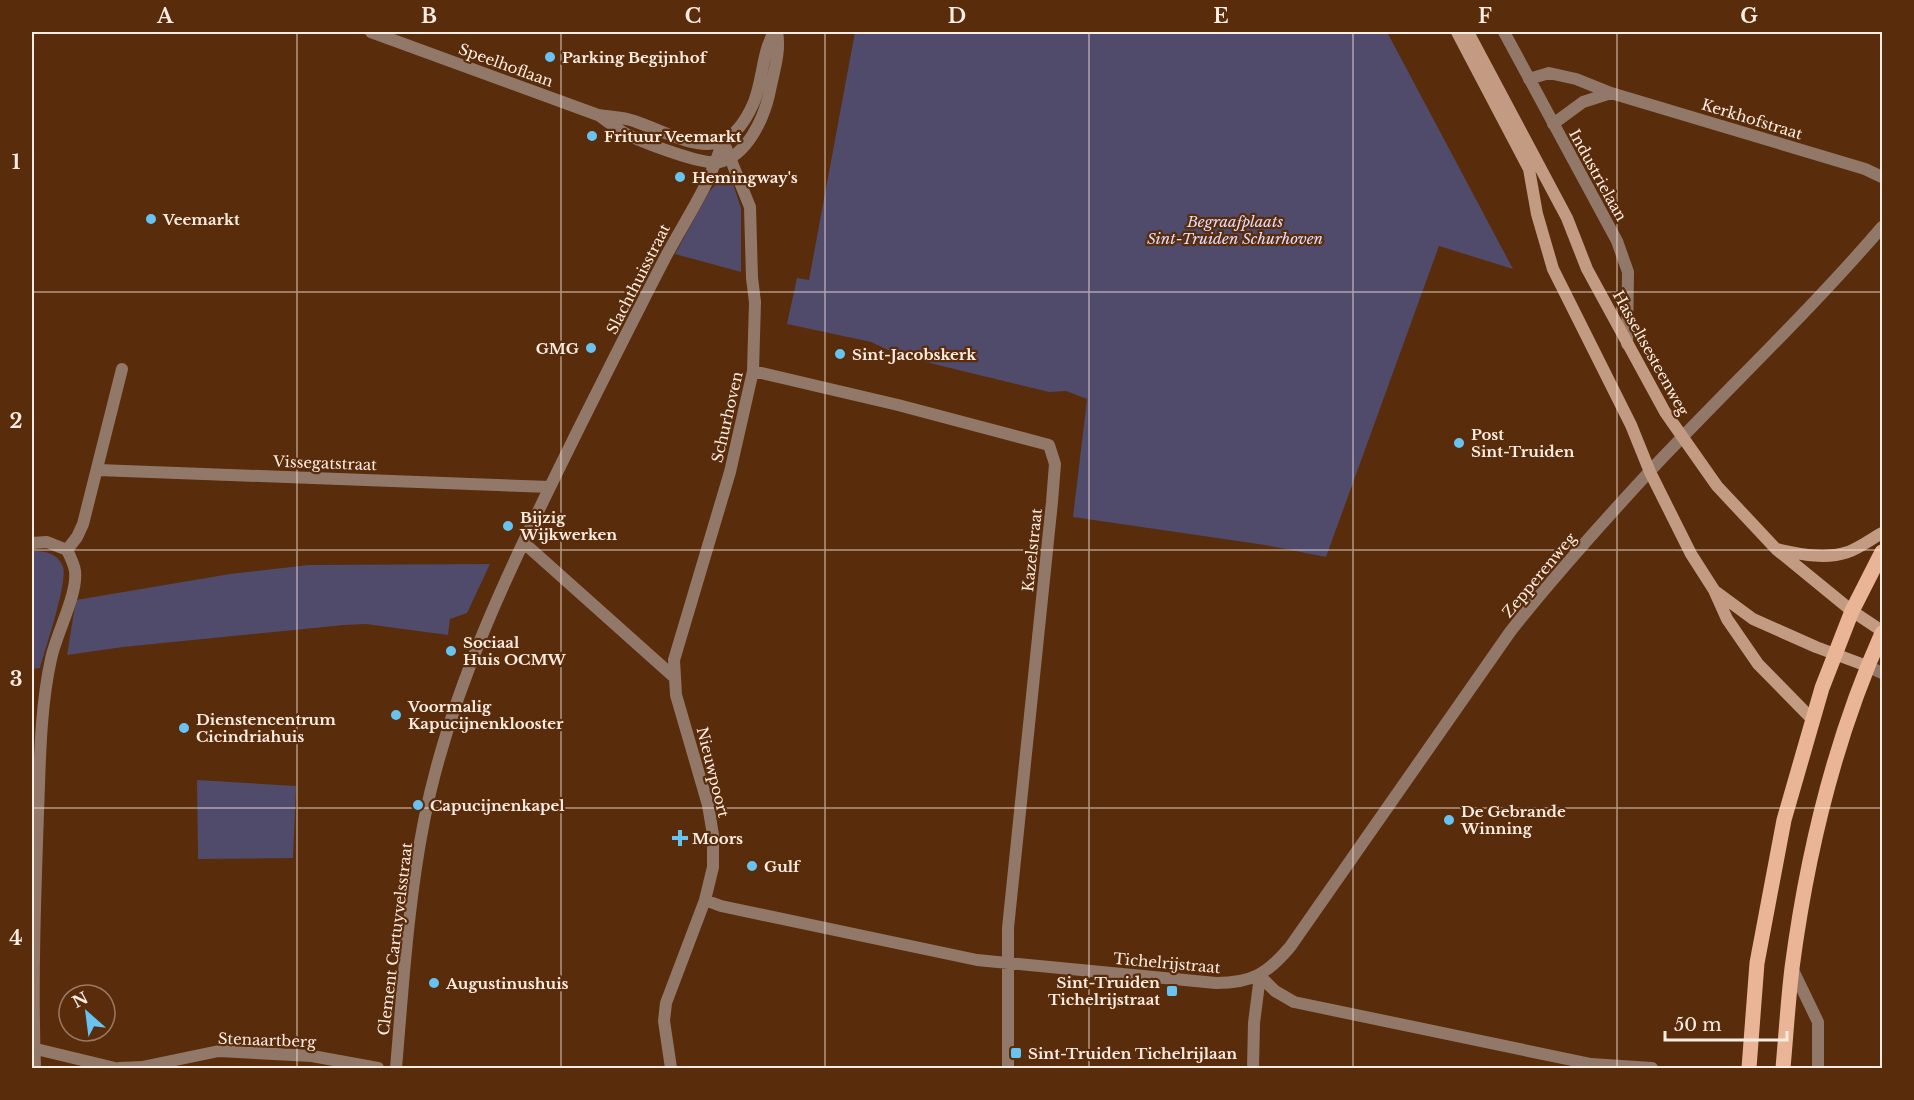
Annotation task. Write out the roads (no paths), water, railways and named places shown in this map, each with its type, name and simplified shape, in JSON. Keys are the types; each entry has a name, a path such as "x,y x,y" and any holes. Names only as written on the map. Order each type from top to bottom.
{"main road":[{"path":"1457,32 1529,169 1537,214 1553,269 1691,554 1714,590 1727,618 1758,664 1812,719"},
{"name":"Hasseltsesteenweg","path":"1468,32 1567,218 1587,269 1665,412 1717,486 1776,549 1852,611 1882,632"},
{"path":"1776,549 1814,556 1831,556 1848,552 1882,533"},
{"path":"1749,1068 1757,963 1784,820 1812,719 1835,655 1852,611 1882,552"},
{"path":"1714,590 1753,619 1835,655 1868,666"},
{"path":"1783,1068 1792,968 1822,807 1851,711 1882,632"}],"street":[{"name":"Speelhoflaan","path":"371,32 598,115 632,120 684,140 712,145 723,142"},
{"name":"Slachthuisstraat","path":"524,543 666,257 717,163 723,142 739,129 754,102 768,42 775,32"},
{"path":"731,159 751,138 767,101 779,44 775,32"},
{"name":"Industrielaan","path":"1504,32 1617,241 1628,272 1627,344"},
{"name":"Kerkhofstraat","path":"1529,79 1548,74 1576,79 1611,93 1865,169 1882,177"},
{"path":"1553,124 1583,102 1611,93"},
{"name":"Speelhoflaan","path":"598,115 626,134 678,154 717,163 731,159"},
{"name":"Schurhoven","path":"674,677 674,660 729,472 753,371 755,302 750,207 723,142"},
{"name":"Zepperenweg","path":"1260,976 1290,947 1510,632 1563,567 1650,472 1821,295 1882,227"},
{"path":"67,550 83,524 122,369"},
{"name":"Kazelstraat","path":"753,371 898,405 1049,445 1055,464 1053,492 1008,928 1008,963"},
{"name":"Vissegatstraat","path":"98,470 550,487"},
{"path":"32,543 47,542 67,550 75,571 72,595 61,621 51,659 45,705 32,925 35,1068"},
{"path":"524,543 674,677"},
{"name":"Clement Cartuyvelsstraat","path":"396,1068 413,887 425,818 444,743 469,668 524,543"},
{"path":"1868,666 1882,673"},
{"name":"Nieuwpoort","path":"671,1068 664,1021 666,1003 705,900 713,867 713,835 701,780 676,695 674,677"},
{"name":"Tichelrijstraat","path":"705,900 721,906 977,960 1216,983 1238,983 1260,976"},
{"path":"1008,963 1008,1068"},
{"path":"1792,968 1818,1022 1818,1068"},
{"path":"1260,976 1275,992 1294,1002 1591,1066 1652,1068"},
{"path":"1252,1068 1254,1023 1260,976"},
{"name":"Stenaartberg","path":"33,1049 117,1068 142,1067 219,1051 312,1056 378,1068"}],"place":[{"name":"Parking Begijnhof","path":"550,57"},
{"name":"Frituur Veemarkt","path":"592,136"},
{"name":"Hemingway's","path":"680,177"},
{"name":"Veemarkt","path":"151,219"},
{"name":"GMG","path":"591,348"},
{"name":"Sint-Jacobskerk","path":"840,354"},
{"name":"Post Sint-Truiden","path":"1459,443"},
{"name":"Bijzig Wijkwerken","path":"508,526"},
{"name":"Sociaal Huis OCMW","path":"451,651"},
{"name":"Voormalig Kapucijnenklooster","path":"396,715"},
{"name":"Dienstencentrum Cicindriahuis","path":"184,728"},
{"name":"Capucijnenkapel","path":"418,805"},
{"name":"De Gebrande Winning","path":"1449,820"},
{"name":"Moors","path":"680,838"},
{"name":"Gulf","path":"752,866"},
{"name":"Augustinushuis","path":"434,983"},
{"name":"Sint-Truiden Tichelrijstraat","path":"1172,991"},
{"name":"Sint-Truiden Tichelrijlaan","path":"1016,1053"}],"park label":[{"name":"Begraafplaats Sint-Truiden Schurhoven","path":"1235,230"}]}
